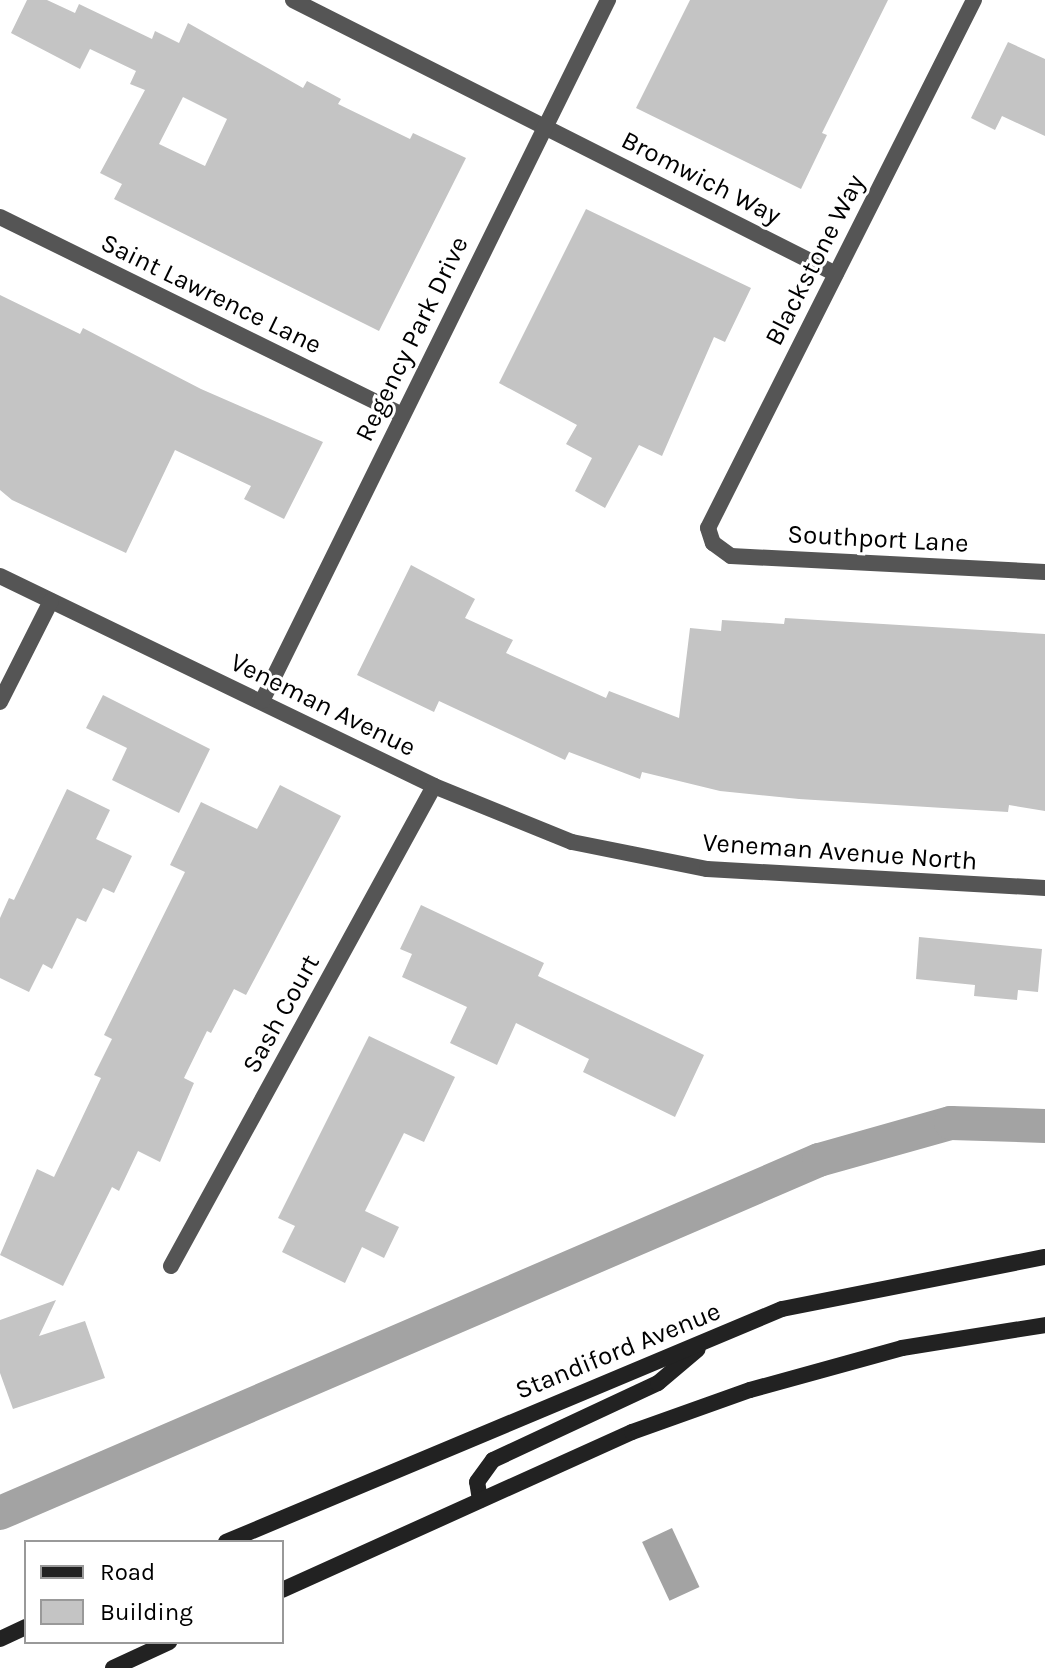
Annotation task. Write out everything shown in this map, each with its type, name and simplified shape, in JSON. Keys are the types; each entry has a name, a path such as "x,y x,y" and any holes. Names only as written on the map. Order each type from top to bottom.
{"main road":[{"name":"Standiford Avenue","path":"231,1540 782,1309 1045,1257"},
{"path":"284,1589 632,1432 796,1376 902,1348 1045,1325"},
{"path":"480,1500 477,1482 493,1460 658,1383 709,1340"},
{"path":"0,1639 24,1628"},
{"path":"113,1668 165,1644"}],"street":[{"name":"Bromwich Way","path":"293,0 836,274"},
{"name":"Regency Park Drive","path":"262,701 400,414 608,0"},
{"name":"Blackstone Way","path":"713,543 711,514 974,0"},
{"name":"Saint Lawrence Lane","path":"0,217 400,414"},
{"name":"Southport Lane","path":"713,543 731,556 1045,572"},
{"name":"Veneman Avenue","path":"0,576 509,820 632,857"},
{"path":"0,702 51,601"},
{"name":"Sash Court","path":"171,1266 434,786"},
{"name":"Veneman Avenue North","path":"632,857 787,875 1045,888"}],"shaded area":[{"path":"672,1528 699,1587 670,1601 642,1542"}],"building":[{"path":"27,0 47,0 75,13 79,4 152,39 155,31 179,43 188,23 303,88 307,81 341,99 338,104 410,139 413,133 466,158 379,331 114,199 122,184 100,173 145,90 130,84 136,71 90,49 80,69 11,33","holes":["183,97 227,119 205,166 159,144"]},
{"path":"690,0 888,0 822,133 827,135 801,189 636,108"},
{"path":"1008,42 1045,59 1045,136 1002,116 995,130 971,118"},
{"path":"586,209 751,288 725,342 714,337 662,456 639,445 605,508 575,491 592,458 566,444 577,425 499,383"},
{"path":"0,295 80,334 83,328 201,389 323,442 284,519 244,499 251,486 175,450 126,553 12,500 0,490"},
{"path":"411,565 475,599 465,618 513,640 506,653 606,698 609,691 679,718 690,628 721,631 722,620 784,624 785,618 1045,634 1045,811 1009,805 1008,812 799,799 720,791 642,772 640,779 569,752 565,760 439,701 434,712 357,675"},
{"path":"103,695 210,749 179,813 112,780 127,748 86,728"},
{"path":"280,785 341,816 246,995 234,989 211,1033 207,1031 184,1078 194,1083 160,1162 138,1151 119,1191 112,1187 63,1286 0,1255 37,1169 54,1177 101,1078 94,1075 112,1039 104,1035 185,872 170,865 201,802 257,829"},
{"path":"67,789 110,810 96,839 132,856 114,893 103,888 86,922 77,918 52,969 43,964 29,992 0,978 0,918 9,898 14,900"},
{"path":"421,905 544,963 538,976 704,1055 675,1117 583,1072 589,1059 516,1023 497,1065 450,1043 467,1007 402,977 412,954 400,949"},
{"path":"919,937 1042,949 1038,992 1018,990 1017,1000 974,996 975,985 916,979"},
{"path":"369,1036 455,1077 424,1142 404,1133 365,1211 399,1227 384,1258 362,1247 345,1283 282,1252 295,1226 278,1218"},
{"path":"56,1300 39,1336 85,1321 105,1378 13,1409 0,1373 0,1320"}],"waterway":[{"path":"0,1513 819,1160 951,1123 1045,1126"}]}
